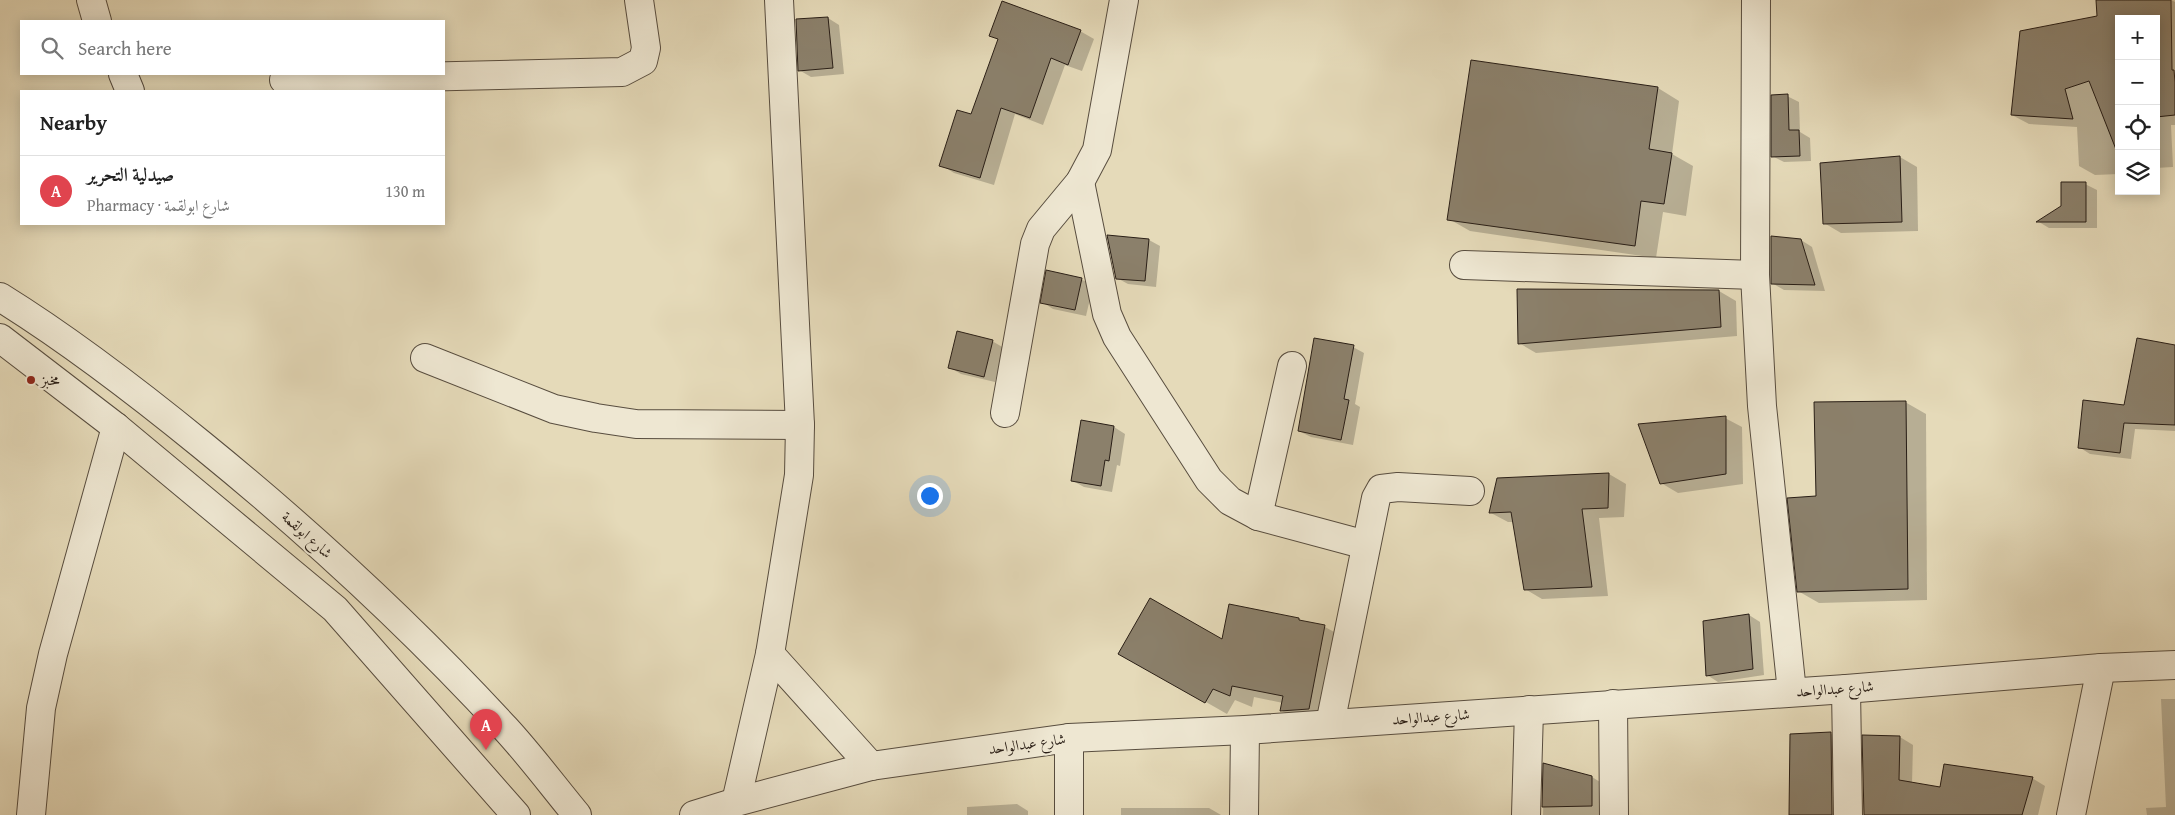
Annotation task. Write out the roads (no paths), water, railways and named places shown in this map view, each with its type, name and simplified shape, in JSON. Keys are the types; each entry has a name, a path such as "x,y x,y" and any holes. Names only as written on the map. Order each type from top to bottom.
{"street":[{"path":"91,0 97,20"},
{"path":"284,80 622,72 643,61 646,48 639,0"},
{"path":"736,802 770,654 799,475 800,425 779,0"},
{"path":"1005,414 1035,244 1041,229 1080,182 1097,150 1124,0"},
{"path":"1756,0 1755,275 1762,406 1792,692"},
{"path":"122,75 130,90"},
{"path":"1080,182 1107,314 1117,337 1209,480 1230,501 1258,516 1366,545"},
{"path":"1464,265 1755,275"},
{"name":"شارع ابولقمة","path":"0,297 62,337 163,414 259,492 392,612 506,729 577,815"},
{"path":"0,338 116,427 336,609 516,815"},
{"path":"425,358 554,409 596,418 636,424 800,425"},
{"path":"1258,516 1292,366"},
{"path":"31,815 35,759 43,699 53,654 116,427"},
{"path":"1330,724 1376,498 1381,489 1398,487 1470,491"},
{"path":"770,654 871,766"},
{"name":"شارع عبدالواحد","path":"694,815 871,766 1068,738 1245,730 1846,689 2100,668 2175,664"},
{"path":"2071,815 2100,668"},
{"path":"1846,689 1848,815"},
{"path":"1613,704 1614,815"},
{"path":"1526,815 1529,710"},
{"path":"1244,815 1245,730"},
{"path":"1068,738 1069,815"}],"place":[{"name":"مخبز","path":"31,380"},
{"name":"صيدلية التحرير","path":"486,750"}]}
